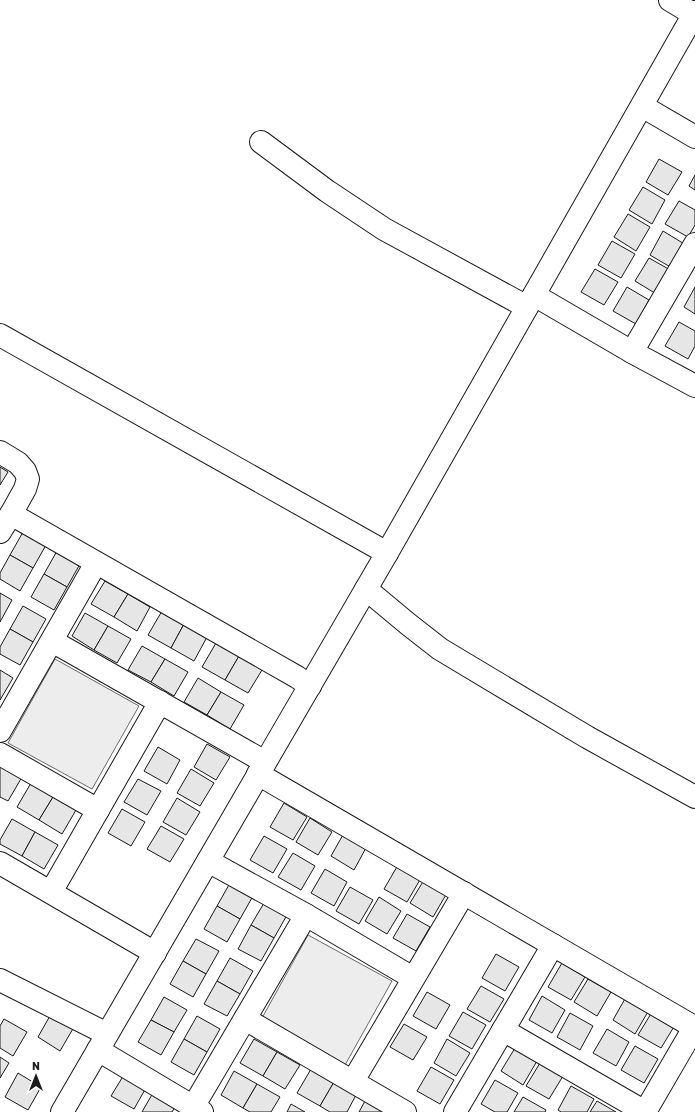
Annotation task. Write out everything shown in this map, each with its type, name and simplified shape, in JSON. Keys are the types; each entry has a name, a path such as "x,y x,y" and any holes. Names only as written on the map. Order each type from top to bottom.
{"street":[{"path":"62,1112 387,553 695,14 670,0"},
{"path":"642,106 695,137"},
{"path":"261,142 327,191 384,229 632,352 695,386"},
{"path":"632,352 688,273 695,244"},
{"path":"0,335 387,553"},
{"path":"0,452 18,463 25,471 28,479 25,489 5,523 96,563 290,673 310,686"},
{"path":"0,731 96,563"},
{"path":"366,589 440,649 587,737 695,797"},
{"path":"52,641 160,702 262,768 464,893 695,1027 645,1112 503,1030"},
{"path":"50,892 160,702"},
{"path":"0,754 98,810"},
{"path":"208,861 306,915 413,978"},
{"path":"0,863 155,953"},
{"path":"353,1081 464,893"},
{"path":"1,982 103,1042 197,1110 245,1019 306,915"},
{"path":"455,1112 553,945"},
{"path":"245,1019 405,1112"}],"shaded area":[{"path":"55,659 139,706 92,789 8,743"},
{"path":"308,935 392,981 345,1065 262,1018"}],"building":[{"path":"659,159 682,172 668,195 646,182"},
{"path":"695,175 695,190 689,186"},
{"path":"643,187 665,200 652,224 629,210"},
{"path":"679,201 695,210 695,225 688,237 665,224"},
{"path":"628,214 650,227 636,251 614,237"},
{"path":"663,231 686,245 672,268 650,255"},
{"path":"612,241 635,254 621,278 598,265"},
{"path":"649,258 672,271 658,295 635,281"},
{"path":"595,269 618,282 604,305 581,292"},
{"path":"627,287 649,300 636,324 613,311"},
{"path":"695,287 695,314 684,307"},
{"path":"679,322 695,331 695,346 688,359 665,346"},
{"path":"0,467 8,472 0,485"},
{"path":"23,532 46,545 33,568 10,555"},
{"path":"57,551 80,564 67,587 44,574"},
{"path":"10,555 33,568 20,591 0,579 0,573"},
{"path":"44,574 67,587 54,610 31,597"},
{"path":"105,581 128,594 114,617 91,604"},
{"path":"0,593 12,600 0,622"},
{"path":"128,594 150,607 137,631 114,617"},
{"path":"23,606 46,619 33,642 10,629"},
{"path":"162,611 184,624 171,648 148,635"},
{"path":"85,613 108,626 94,650 72,636"},
{"path":"184,624 207,637 194,661 171,648"},
{"path":"108,626 131,639 117,663 94,650"},
{"path":"10,629 33,642 20,665 0,654 0,647"},
{"path":"216,643 239,656 225,680 202,667"},
{"path":"142,646 165,659 151,682 128,670"},
{"path":"239,656 262,670 248,693 225,680"},
{"path":"165,659 188,672 174,696 151,682"},
{"path":"0,670 13,678 0,700"},
{"path":"198,678 221,692 207,715 184,702"},
{"path":"221,692 244,705 230,729 207,715"},
{"path":"207,744 230,757 216,780 194,767"},
{"path":"158,747 180,760 167,784 144,771"},
{"path":"0,765 22,777 8,801 0,797"},
{"path":"191,769 214,783 200,806 177,793"},
{"path":"138,779 161,791 147,815 124,802"},
{"path":"31,783 53,797 39,820 17,807"},
{"path":"53,797 76,810 62,834 39,820"},
{"path":"177,798 200,812 186,835 163,822"},
{"path":"284,803 307,817 293,840 270,827"},
{"path":"122,809 145,822 131,846 108,833"},
{"path":"310,818 332,832 318,855 296,842"},
{"path":"12,819 35,832 22,856 0,844 0,840"},
{"path":"161,826 184,839 170,862 147,849"},
{"path":"35,832 58,845 44,869 22,856"},
{"path":"344,833 367,846 354,870 331,856"},
{"path":"264,836 287,849 273,873 250,860"},
{"path":"293,853 315,866 301,890 278,877"},
{"path":"398,865 421,878 407,902 384,889"},
{"path":"325,869 347,882 334,906 311,893"},
{"path":"424,880 447,893 433,917 410,903"},
{"path":"230,883 253,896 240,919 217,906"},
{"path":"350,887 373,900 359,924 336,911"},
{"path":"379,897 401,911 387,934 365,921"},
{"path":"264,903 287,915 274,938 251,925"},
{"path":"217,906 240,919 227,942 204,929"},
{"path":"407,914 430,927 416,951 393,938"},
{"path":"251,925 274,938 261,961 238,949"},
{"path":"196,939 219,951 206,974 183,961"},
{"path":"496,954 519,967 505,991 482,978"},
{"path":"230,958 253,971 240,994 217,981"},
{"path":"183,961 206,974 193,997 170,984"},
{"path":"562,963 585,977 571,1000 548,987"},
{"path":"588,979 611,992 597,1016 574,1002"},
{"path":"217,981 240,994 227,1016 204,1004"},
{"path":"481,986 504,999 490,1022 467,1009"},
{"path":"427,992 450,1005 436,1029 413,1016"},
{"path":"542,996 565,1010 552,1033 529,1020"},
{"path":"164,997 187,1010 174,1032 151,1020"},
{"path":"626,997 649,1010 635,1034 613,1020"},
{"path":"463,1012 486,1025 472,1049 449,1036"},
{"path":"652,1012 675,1025 661,1048 638,1035"},
{"path":"570,1013 593,1026 580,1050 557,1037"},
{"path":"51,1014 74,1027 60,1051 38,1037"},
{"path":"197,1016 220,1029 207,1052 184,1039"},
{"path":"4,1019 27,1032 13,1056 0,1048 0,1026"},
{"path":"151,1020 174,1032 161,1055 138,1042"},
{"path":"404,1024 427,1037 413,1060 390,1047"},
{"path":"607,1029 629,1042 616,1066 593,1053"},
{"path":"184,1039 207,1052 194,1075 171,1062"},
{"path":"254,1039 277,1052 263,1076 240,1063"},
{"path":"447,1039 470,1053 456,1076 434,1063"},
{"path":"635,1046 658,1059 644,1083 621,1070"},
{"path":"515,1048 537,1061 523,1085 501,1071"},
{"path":"277,1052 300,1065 285,1089 263,1076"},
{"path":"0,1057 9,1063 0,1078"},
{"path":"540,1063 563,1076 549,1099 526,1086"},
{"path":"431,1067 454,1080 440,1104 417,1091"},
{"path":"311,1069 334,1082 320,1106 297,1093"},
{"path":"234,1071 257,1084 243,1108 221,1095"},
{"path":"18,1073 41,1087 28,1110 5,1097"},
{"path":"125,1073 147,1086 134,1109 111,1096"},
{"path":"495,1080 518,1093 507,1112 495,1112 481,1104"},
{"path":"334,1082 356,1095 347,1112 330,1112 320,1106"},
{"path":"257,1084 280,1097 271,1112 250,1112 243,1108"},
{"path":"571,1086 594,1099 587,1112 561,1112 558,1110"},
{"path":"154,1091 177,1104 172,1112 142,1112"},
{"path":"523,1097 546,1110 545,1112 514,1112"},
{"path":"365,1101 384,1112 359,1112"},
{"path":"597,1101 616,1112 590,1112"},
{"path":"291,1104 305,1112 287,1112"}]}
